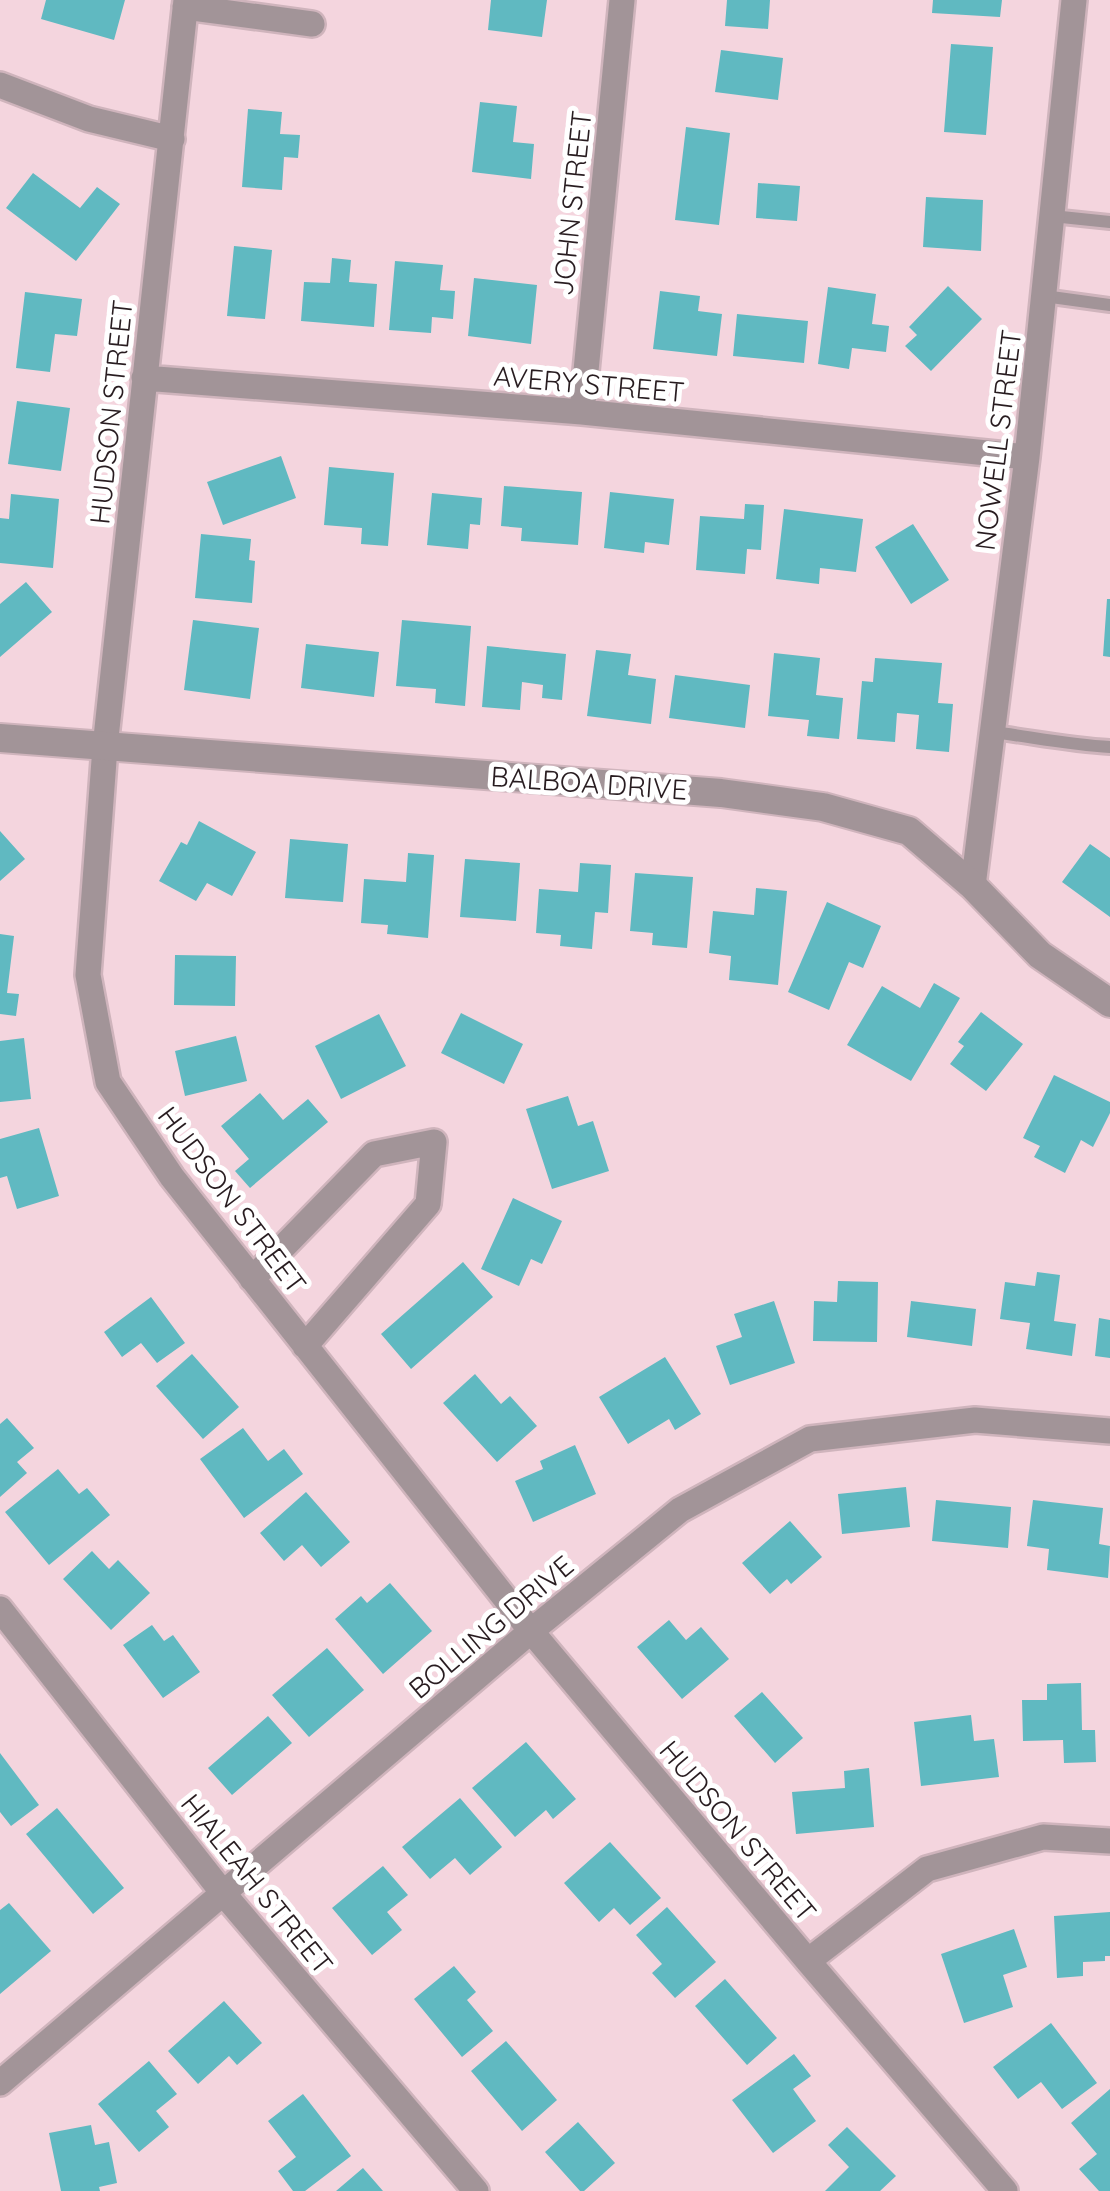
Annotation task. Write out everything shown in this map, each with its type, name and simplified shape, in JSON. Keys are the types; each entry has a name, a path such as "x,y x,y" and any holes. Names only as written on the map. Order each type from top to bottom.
{"street":[{"name":"JOHN STREET","path":"582,412 622,0"},
{"name":"NOWELL STREET","path":"974,886 1027,457 1074,0"},
{"path":"186,4 312,24"},
{"name":"HUDSON STREET","path":"186,4 105,747 88,974 108,1082 172,1177 531,1631 1005,2191"},
{"path":"0,86 88,119 172,139"},
{"name":"AVERY STREET","path":"144,378 582,412 1027,457"},
{"name":"BALBOA DRIVE","path":"0,738 721,793 823,807 909,831 974,886 1040,955 1110,1003"},
{"path":"252,1279 374,1154 434,1142 428,1204 305,1346"},
{"name":"BOLLING DRIVE","path":"0,2083 531,1631 680,1510 810,1439 975,1420 1110,1431"},
{"name":"HIALEAH STREET","path":"0,1609 223,1893 476,2191"},
{"path":"808,1961 926,1869 1043,1837 1110,1841"}],"lane":[{"path":"1052,216 1110,222"},
{"path":"1044,296 1110,305"},
{"path":"993,732 1072,746 1110,748"}],"building":[{"path":"46,0 125,0 114,40 41,19"},
{"path":"491,0 547,0 542,37 488,30"},
{"path":"727,0 770,0 768,29 725,26"},
{"path":"933,0 1002,0 1000,17 932,13"},
{"path":"951,44 993,47 986,135 944,132"},
{"path":"721,50 783,58 778,100 715,92"},
{"path":"480,102 517,106 513,142 534,144 531,179 472,172"},
{"path":"248,109 282,112 280,134 300,135 298,158 284,157 282,190 242,187"},
{"path":"686,127 730,133 719,225 675,220"},
{"path":"33,173 80,208 97,187 120,204 76,261 6,208"},
{"path":"758,183 800,186 797,221 756,218"},
{"path":"926,197 983,200 981,251 923,247"},
{"path":"234,246 272,250 265,319 227,316"},
{"path":"332,258 351,260 349,282 377,284 374,327 301,321 304,282 330,283"},
{"path":"395,261 443,265 440,290 455,291 453,319 432,317 431,333 389,330"},
{"path":"474,278 537,285 531,344 468,336"},
{"path":"948,286 982,319 931,371 905,346 917,335 909,327"},
{"path":"828,287 876,294 872,324 889,326 886,352 852,348 849,369 818,364"},
{"path":"660,291 700,296 698,311 722,314 717,356 653,349"},
{"path":"25,292 82,299 77,336 55,334 50,372 16,368"},
{"path":"737,314 808,321 804,363 733,356"},
{"path":"17,401 70,408 61,471 8,464"},
{"path":"281,456 296,498 223,525 207,482"},
{"path":"329,467 394,473 388,546 361,544 362,528 324,525"},
{"path":"504,486 582,492 578,545 521,541 522,528 501,526"},
{"path":"610,492 674,499 669,545 645,542 644,553 604,548"},
{"path":"432,493 482,498 480,525 470,524 468,549 427,545"},
{"path":"11,494 59,499 53,568 0,563 0,518 9,519"},
{"path":"745,504 764,505 761,550 747,549 745,574 696,570 700,516 744,519"},
{"path":"784,509 863,519 856,572 820,568 819,584 776,579"},
{"path":"913,524 949,580 911,604 875,547"},
{"path":"201,534 251,539 249,560 255,561 252,603 195,598"},
{"path":"26,582 52,612 0,657 0,604"},
{"path":"1110,599 1110,657 1103,656"},
{"path":"193,620 259,628 250,699 184,690"},
{"path":"402,620 471,626 465,706 435,703 436,689 396,686"},
{"path":"306,644 379,652 374,697 301,688"},
{"path":"487,646 566,654 562,700 542,698 543,685 522,682 520,710 482,707"},
{"path":"596,650 631,654 628,675 656,679 651,724 587,716"},
{"path":"774,653 820,658 816,695 843,698 839,739 807,736 809,720 768,716"},
{"path":"875,658 942,663 938,703 953,704 949,752 916,749 919,715 897,713 895,742 857,739 862,681 873,682"},
{"path":"675,675 750,685 745,728 669,718"},
{"path":"199,821 256,852 232,896 207,883 196,901 159,881 181,842 187,845"},
{"path":"0,831 25,859 0,881"},
{"path":"290,839 348,844 343,902 285,898"},
{"path":"1090,844 1110,858 1110,917 1062,882"},
{"path":"408,853 434,855 428,938 387,934 388,925 361,923 364,879 406,882"},
{"path":"465,859 520,863 516,921 460,917"},
{"path":"580,863 611,865 608,913 595,912 592,949 560,946 561,935 536,933 539,889 578,892"},
{"path":"635,873 693,877 687,948 652,945 653,933 630,931"},
{"path":"756,888 787,891 778,985 729,980 731,956 709,953 713,911 754,915"},
{"path":"827,902 881,926 863,968 849,962 829,1010 788,992"},
{"path":"0,934 14,936 7,993 19,994 16,1016 0,1014"},
{"path":"175,955 236,956 235,1006 174,1005"},
{"path":"934,983 960,998 911,1081 847,1045 882,986 920,1008"},
{"path":"981,1012 1023,1044 986,1091 950,1064 964,1046 958,1042"},
{"path":"461,1013 523,1044 504,1084 441,1053"},
{"path":"379,1014 406,1066 341,1099 315,1046"},
{"path":"236,1036 247,1081 185,1096 175,1051"},
{"path":"24,1038 31,1099 0,1102 0,1041"},
{"path":"1054,1075 1110,1102 1110,1113 1093,1147 1081,1140 1065,1173 1034,1157 1040,1146 1023,1138"},
{"path":"260,1093 283,1120 308,1099 328,1122 250,1188 235,1171 249,1159 221,1126"},
{"path":"568,1096 578,1126 593,1121 609,1171 552,1189 526,1109"},
{"path":"39,1128 59,1196 17,1209 7,1176 0,1178 0,1139"},
{"path":"513,1198 562,1221 542,1264 531,1259 519,1286 481,1269"},
{"path":"463,1262 493,1297 411,1369 381,1334"},
{"path":"1037,1272 1060,1275 1054,1321 1076,1324 1072,1356 1026,1349 1030,1323 1000,1319 1005,1282 1035,1286"},
{"path":"838,1281 878,1282 877,1342 813,1341 814,1301 837,1302"},
{"path":"151,1297 185,1343 157,1363 141,1343 122,1357 104,1332"},
{"path":"774,1301 795,1363 730,1385 716,1346 742,1337 734,1314"},
{"path":"911,1301 976,1309 972,1346 907,1337"},
{"path":"1099,1318 1110,1320 1110,1358 1095,1356"},
{"path":"192,1354 239,1407 203,1439 156,1386"},
{"path":"665,1357 701,1414 675,1430 669,1419 628,1444 599,1397"},
{"path":"475,1374 501,1404 510,1396 537,1426 497,1462 443,1403"},
{"path":"7,1418 34,1448 17,1462 27,1473 0,1497 0,1424"},
{"path":"243,1428 268,1461 284,1449 303,1474 244,1518 200,1459"},
{"path":"575,1445 596,1494 533,1522 515,1481 543,1469 540,1461"},
{"path":"58,1469 79,1494 87,1488 110,1515 49,1565 5,1512"},
{"path":"906,1487 910,1527 842,1534 838,1494"},
{"path":"306,1492 350,1542 321,1567 302,1545 284,1561 260,1533"},
{"path":"936,1500 1011,1507 1008,1548 932,1541"},
{"path":"1033,1500 1103,1508 1099,1544 1110,1546 1108,1578 1047,1570 1049,1549 1027,1546"},
{"path":"790,1521 822,1557 791,1584 787,1579 770,1594 742,1563"},
{"path":"92,1551 109,1569 118,1560 150,1593 111,1630 63,1579"},
{"path":"390,1583 432,1631 383,1674 335,1619 361,1596 367,1603"},
{"path":"669,1620 686,1640 701,1627 729,1659 682,1699 637,1647"},
{"path":"152,1625 164,1641 173,1635 200,1672 163,1698 123,1645"},
{"path":"327,1648 364,1690 309,1737 272,1695"},
{"path":"1081,1683 1082,1730 1095,1730 1096,1762 1064,1763 1063,1740 1023,1741 1022,1700 1047,1700 1047,1684"},
{"path":"762,1692 803,1738 775,1763 734,1716"},
{"path":"971,1715 974,1741 994,1739 999,1777 921,1786 914,1722"},
{"path":"268,1716 292,1743 232,1795 208,1768"},
{"path":"526,1742 576,1799 553,1819 546,1810 515,1837 472,1788"},
{"path":"0,1753 39,1805 11,1826 0,1812"},
{"path":"869,1768 874,1827 796,1834 792,1792 845,1788 844,1771"},
{"path":"460,1798 502,1847 470,1875 455,1858 430,1879 402,1847"},
{"path":"57,1808 124,1888 93,1914 26,1834"},
{"path":"610,1842 661,1898 630,1925 614,1908 599,1922 564,1883"},
{"path":"383,1866 408,1895 387,1912 402,1930 372,1955 332,1908"},
{"path":"9,1903 51,1951 0,1994 0,1910"},
{"path":"667,1907 716,1962 675,1998 652,1973 662,1964 636,1935"},
{"path":"1110,1912 1110,1956 1105,1956 1105,1961 1083,1962 1083,1976 1057,1978 1054,1916"},
{"path":"1014,1929 1027,1967 1003,1975 1013,2007 964,2023 941,1954"},
{"path":"454,1966 476,1992 467,2000 493,2031 462,2057 414,1999"},
{"path":"725,1979 777,2038 747,2065 695,2006"},
{"path":"224,2001 262,2043 237,2065 229,2056 198,2084 168,2051"},
{"path":"1051,2023 1097,2083 1062,2109 1041,2082 1018,2099 993,2067"},
{"path":"506,2041 557,2100 522,2131 471,2071"},
{"path":"794,2054 811,2076 793,2089 816,2121 773,2153 732,2100"},
{"path":"149,2061 177,2094 156,2111 169,2127 139,2152 98,2104"},
{"path":"1110,2089 1110,2191 1099,2191 1079,2169 1097,2154 1071,2123"},
{"path":"303,2094 351,2156 305,2191 293,2191 278,2171 296,2157 268,2121"},
{"path":"578,2122 615,2163 584,2191 545,2152"},
{"path":"91,2125 95,2145 109,2142 117,2183 99,2187 100,2191 61,2191 49,2133"},
{"path":"847,2127 896,2176 880,2191 825,2191 849,2167 828,2145"},
{"path":"363,2168 383,2191 336,2191"}]}
